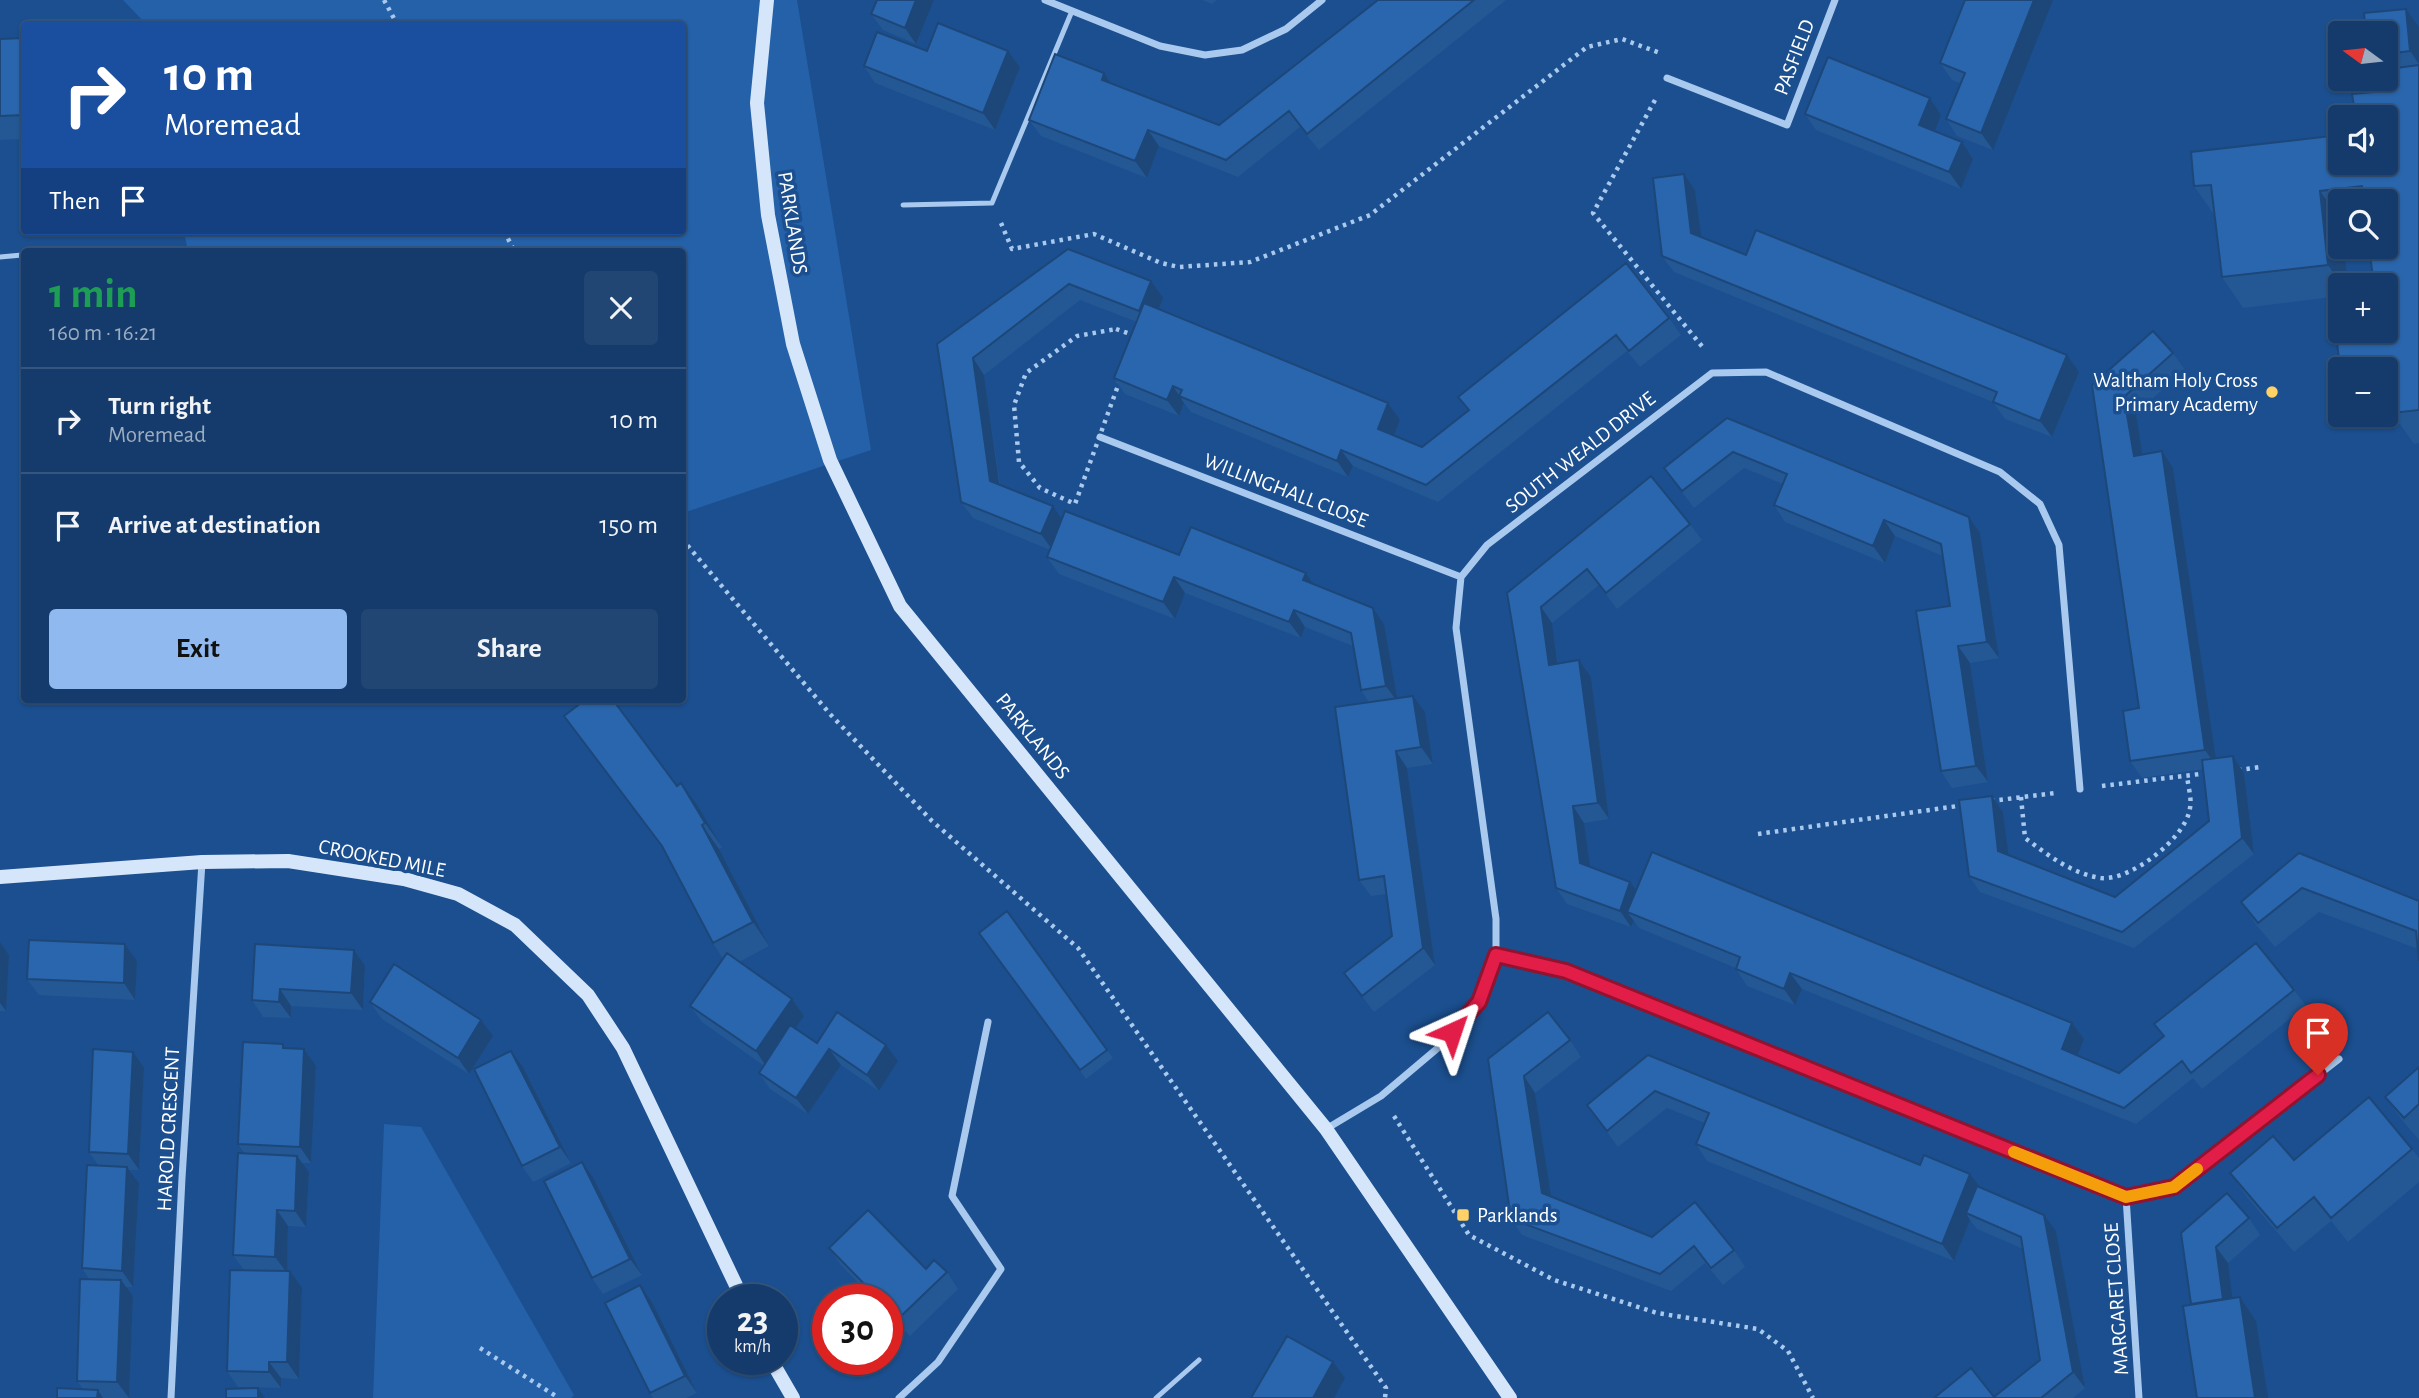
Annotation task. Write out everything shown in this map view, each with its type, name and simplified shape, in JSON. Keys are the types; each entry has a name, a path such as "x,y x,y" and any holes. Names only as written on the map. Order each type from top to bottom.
{"street":[{"name":"PARKLANDS","path":"767,0 757,103 768,215 793,344 830,460 900,606 1326,1129 1510,1398"},
{"path":"1045,0 1160,46 1205,55 1242,50 1286,29 1322,0"},
{"name":"PASFIELD","path":"1667,78 1787,125 1835,0"},
{"path":"1712,373 1766,372 2000,472 2040,504 2059,545 2080,789"},
{"name":"SOUTH WEALD DRIVE","path":"1461,577 1488,545 1712,373"},
{"name":"WILLINGHALL CLOSE","path":"1100,437 1461,577"},
{"path":"1326,1129 1381,1096 1438,1047 1479,1002 1496,955 1496,919 1456,628 1461,577"},
{"name":"CROOKED MILE","path":"0,877 202,862 288,862 404,878 458,894 514,925 589,995 623,1048 735,1284"},
{"name":"HAROLD CRESCENT","path":"171,1398 202,862"},
{"path":"1496,955 1566,971 2126,1197 2174,1187 2339,1059"},
{"path":"899,1398 938,1362 1001,1269 952,1196 988,1022"},
{"name":"MARGARET CLOSE","path":"2126,1197 2139,1398"},
{"path":"780,1375 793,1398"}],"lane":[{"path":"903,205 992,203 1072,11"},
{"path":"0,257 21,256"},
{"path":"1156,1398 1199,1360"}],"path":[{"path":"384,0 395,21"},
{"path":"992,203 1012,249 1094,234 1161,263 1179,267 1250,262 1370,215 1587,47 1622,40 1661,54 1667,78 1593,213 1704,350 1712,373"},
{"path":"1116,329 1136,336 1100,437 1075,504 1040,488 1019,462 1014,405 1026,373 1077,336 1116,329"},
{"path":"686,544 830,714 932,821 1078,948 1386,1388 1385,1398"},
{"path":"2236,770 2261,767"},
{"path":"1979,803 2211,773"},
{"path":"2021,797 2025,838 2059,864 2103,878 2132,873 2179,834 2190,808 2187,776"},
{"path":"1758,834 1966,805"},
{"path":"1381,1096 1469,1235 1554,1280 1580,1289 1657,1313 1758,1329 1788,1351 1813,1398"},
{"path":"480,1348 559,1398"}],"shaded area":[{"path":"123,0 797,0 871,450 686,512 686,248 187,248 185,235 686,235 686,21 143,21"},
{"path":"384,1124 421,1127 574,1395 571,1398 373,1398"}],"building":[{"path":"877,0 916,0 905,28 871,14"},
{"path":"1378,0 1474,0 1307,134 1289,111 1226,160 1148,130 1135,161 1029,120 1055,54 1104,73 1102,80 1219,125"},
{"path":"1965,0 2034,0 1981,133 1946,119 1965,73 1940,63"},
{"path":"2406,9 2410,51 2398,53 2398,21 2365,21 2364,13"},
{"path":"938,23 1008,51 983,113 864,66 877,32 927,51"},
{"path":"21,38 21,115 0,116 0,39"},
{"path":"1828,57 1930,98 1919,125 1962,142 1949,172 1805,114"},
{"path":"2419,65 2419,410 2398,412 2398,357 2339,357 2337,343 2398,343 2398,273 2372,273 2371,259 2398,259 2398,189 2362,189 2362,186 2320,191 2328,265 2222,277 2211,185 2194,186 2191,152 2328,136 2328,175 2398,175 2398,105 2354,105 2352,94 2398,91 2398,68"},
{"path":"1684,174 1691,233 1746,255 1756,230 2067,355 2040,421 1993,402 1997,392 1662,256 1653,178"},
{"path":"1068,249 1151,281 1139,311 1069,284 973,358 990,481 1053,506 1041,534 961,502 937,344"},
{"path":"1626,263 1669,318 1629,351 1616,335 1426,485 1341,450 1337,461 1179,396 1182,390 1173,386 1167,400 1114,378 1144,303 1388,403 1378,429 1422,447 1469,410 1458,397"},
{"path":"2153,331 2173,353 2124,397 2134,456 2162,451 2205,750 2130,761 2123,711 2139,708 2092,385"},
{"path":"1727,418 1969,517 1987,642 1958,646 1976,766 1941,771 1916,611 1950,606 1941,544 1884,520 1873,546 1774,505 1787,474 1733,452 1682,491 1664,468"},
{"path":"1651,476 1690,524 1606,593 1587,569 1541,607 1549,665 1579,660 1598,803 1573,806 1580,863 1630,882 1620,911 1556,888 1507,593"},
{"path":"1065,511 1179,555 1191,527 1306,573 1303,580 1373,608 1386,686 1361,690 1351,633 1294,610 1289,622 1174,577 1163,602 1047,557"},
{"path":"1413,696 1421,747 1396,751 1423,948 1362,996 1344,973 1392,936 1384,876 1359,880 1335,707"},
{"path":"581,703 615,703 677,786 681,783 705,823 702,825 753,922 713,943 662,846 564,716"},
{"path":"2233,756 2242,838 2122,932 1969,876 1959,800 1992,796 1998,851 2115,897 2209,821 2202,760"},
{"path":"1652,852 2072,1023 2062,1049 2119,1073 2164,1036 2154,1024 2256,943 2294,990 2191,1073 2182,1061 2124,1108 1790,973 1784,989 1736,969 1740,957 1627,912"},
{"path":"2299,853 2419,901 2419,961 2416,931 2302,888 2258,923 2241,902"},
{"path":"1007,911 1107,1050 1080,1070 979,933"},
{"path":"29,940 125,944 124,983 27,979"},
{"path":"255,944 354,950 351,993 280,989 279,1002 252,1000"},
{"path":"727,953 792,999 756,1051 690,1006"},
{"path":"394,964 481,1020 458,1058 370,1002"},
{"path":"837,1012 886,1045 867,1075 829,1049 796,1098 759,1073 790,1025 817,1043"},
{"path":"1548,1012 1570,1040 1524,1076 1542,1193 1652,1237 1695,1202 1734,1250 1711,1268 1694,1246 1660,1274 1511,1219 1488,1059"},
{"path":"243,1042 283,1044 283,1048 304,1049 300,1147 238,1144"},
{"path":"93,1049 133,1052 128,1154 89,1152"},
{"path":"511,1051 560,1147 522,1166 474,1069"},
{"path":"1648,1055 1920,1165 1924,1155 1970,1174 1942,1244 1696,1144 1709,1113 1655,1091 1607,1131 1587,1105"},
{"path":"2419,1067 2419,1104 2404,1118 2385,1097"},
{"path":"2369,1097 2412,1149 2331,1218 2314,1197 2277,1228 2230,1173 2273,1136 2294,1160"},
{"path":"238,1153 297,1156 295,1211 277,1210 275,1257 233,1255"},
{"path":"582,1162 630,1259 592,1278 544,1181"},
{"path":"87,1165 127,1167 122,1271 82,1268"},
{"path":"1977,1186 2044,1215 2073,1372 2041,1398 1934,1398 1971,1368 1994,1397 2040,1360 2021,1237 1966,1213"},
{"path":"2227,1193 2249,1218 2216,1247 2223,1299 2191,1304 2181,1233"},
{"path":"868,1210 926,1269 934,1260 947,1272 903,1314 903,1284 864,1284 829,1248"},
{"path":"230,1270 290,1271 287,1362 269,1362 269,1372 227,1371"},
{"path":"80,1279 121,1280 117,1382 77,1381"},
{"path":"640,1285 685,1376 650,1393 605,1303"},
{"path":"2240,1297 2255,1398 2197,1398 2183,1306"},
{"path":"1287,1336 1333,1362 1313,1398 1251,1398"},
{"path":"57,1388 98,1390 97,1398 57,1398"},
{"path":"258,1388 258,1398 226,1398 226,1389"}],"slow traffic":[{"path":"2014,1152 2126,1197 2174,1187 2197,1169"}],"place":[{"name":"Waltham Holy Cross Primary Academy","path":"2272,392"},
{"name":"Parklands","path":"1463,1215"}],"route":[{"path":"1452,1032 1479,1002 1496,955 1566,971 2126,1197 2174,1187 2318,1075"}]}
